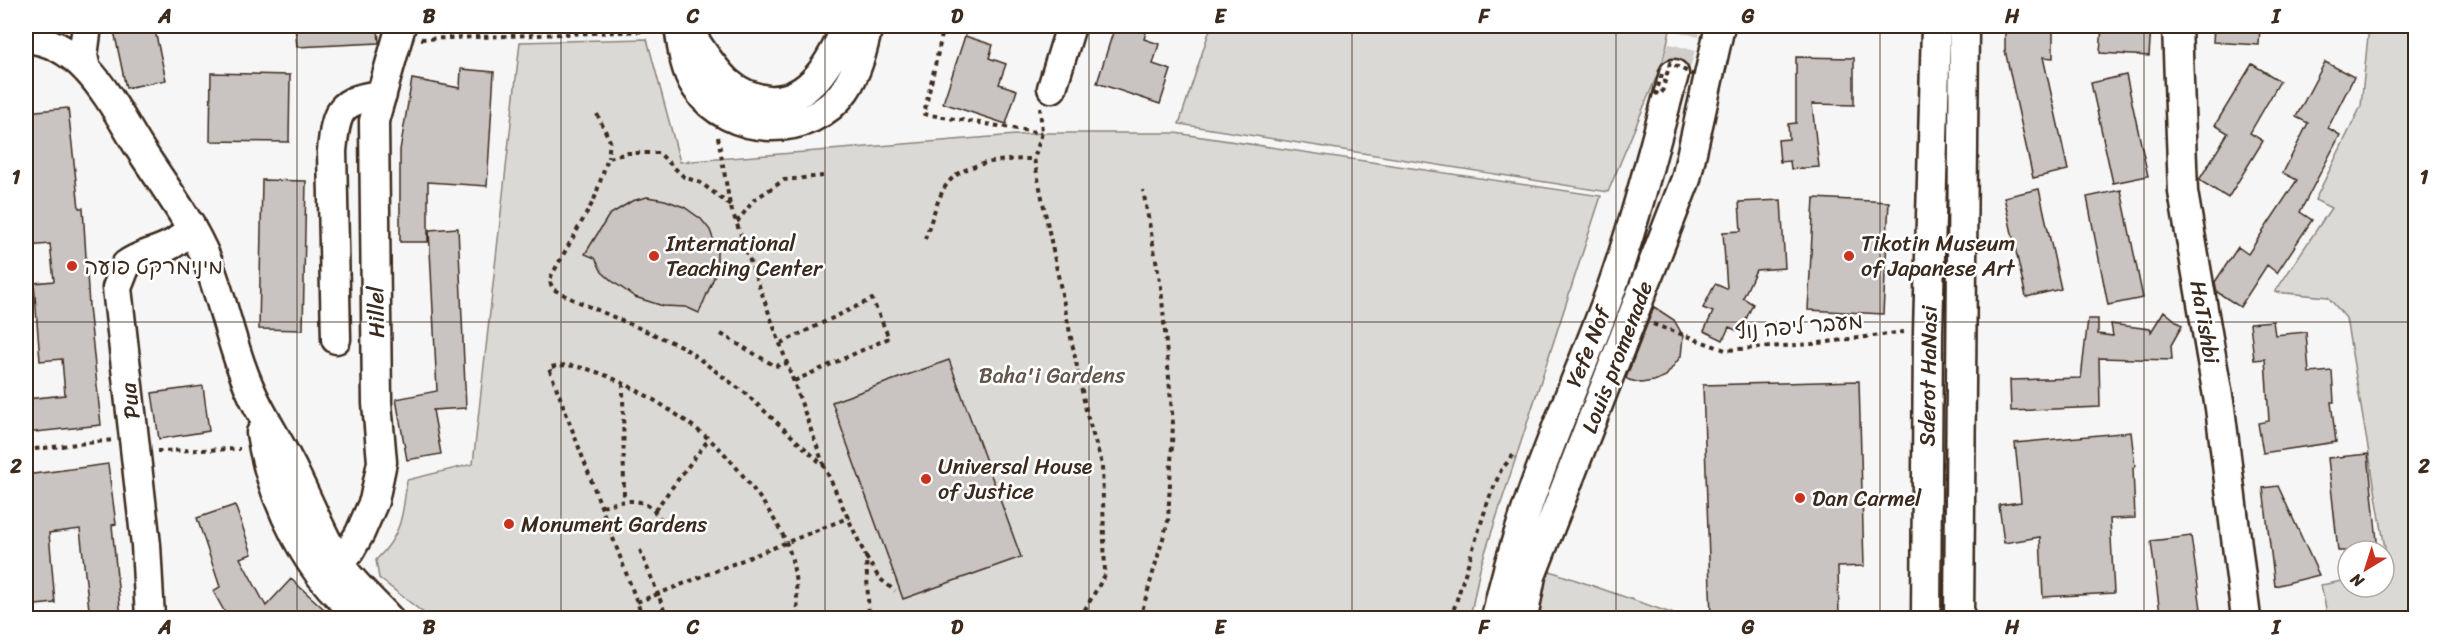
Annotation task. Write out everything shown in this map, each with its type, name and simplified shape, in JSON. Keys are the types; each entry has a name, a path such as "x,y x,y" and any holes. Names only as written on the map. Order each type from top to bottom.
{"street":[{"path":"26,33 44,26"},
{"path":"86,69 83,56 87,26"},
{"path":"679,26 687,70 696,88 714,107 735,121 757,126 794,123 818,115 832,105 845,90 859,60 868,26"},
{"path":"685,26 708,61 728,83 752,98 782,100 801,93 816,81 837,49 847,26"},
{"path":"1052,88 1071,26"},
{"path":"1683,79 1720,26"},
{"name":"Sderot HaNasi","path":"1926,618 1928,332 1936,26"},
{"name":"Sderot HaNasi","path":"1959,618 1964,26"},
{"name":"HaTishbi","path":"2177,26 2176,53 2183,192 2220,408 2246,618"},
{"name":"Hillel","path":"324,562 349,552 374,501 382,462 378,403 374,121 400,33"},
{"path":"26,38 50,44 86,69 104,90 143,154 233,343 257,404 294,472 324,562 342,600 368,618"},
{"name":"Louis promenade","path":"1523,618 1531,576 1686,179 1683,79"},
{"name":"Yefe Nof","path":"1496,618 1521,528 1578,371 1607,300 1683,79"},
{"path":"336,339 332,151 334,129 344,106 355,98 382,95"},
{"name":"Pua","path":"150,618 146,545 118,279 126,265 132,260 183,234"},
{"path":"257,404 264,448 279,498 324,562 388,618"}],"path":[{"path":"400,33 649,31 649,26"},
{"path":"944,26 924,114 1042,133 1034,159 1087,415 1102,464 1105,575 1080,618"},
{"path":"1683,79 1656,93 1659,95 1662,92 1670,63 1683,79"},
{"path":"714,107 730,205 824,466 850,517 866,557 879,578 895,591"},
{"path":"597,114 609,141 608,158 594,200 549,280 553,289 683,347 745,393 824,466"},
{"path":"608,158 628,153 659,153 684,177 701,183 730,205"},
{"path":"925,239 945,186 967,169 1008,159 1034,159"},
{"path":"736,222 754,200 784,180 823,176"},
{"path":"1140,618 1168,521 1173,424 1161,287 1143,190"},
{"path":"781,343 872,299 889,338 794,381"},
{"name":"מעבר ליפה נוף","path":"1633,316 1725,350 1812,344 1901,332"},
{"path":"721,334 775,366 788,363"},
{"path":"643,618 549,368 569,364 597,371 623,383 708,440 744,478 787,542 793,570 798,618"},
{"path":"623,383 624,500"},
{"path":"656,510 708,440"},
{"path":"26,450 135,445 264,448"},
{"path":"1451,618 1488,501 1501,470 1515,453"},
{"path":"602,506 624,500 640,501 656,510 666,528"},
{"path":"637,603 850,517"},
{"path":"640,550 667,618"},
{"path":"866,557 869,618"}],"green space":[{"path":"1211,26 1671,26 1663,61 1608,192 1179,124"},
{"path":"2369,26 2415,26 2415,618 2328,618 2321,585 2336,582 2336,599 2396,599 2396,539 2383,539 2346,318 2328,297 2275,292 2331,208 2315,200 2361,106"},
{"name":"Baha'i Gardens","path":"647,39 680,162 1042,133 1175,133 1601,196 1480,568 1470,618 430,618 379,578 376,560 391,542 400,523 407,480 473,464 520,42"},
{"path":"1550,571 1674,614 1675,618 1530,618 1539,578"}],"building":[{"path":"113,26 154,26 166,80 126,88"},
{"path":"295,26 378,26 379,43 297,47"},
{"path":"1115,26 1148,26 1144,39 1159,44 1153,64 1171,70 1160,104 1097,83"},
{"path":"2005,26 2053,26 2053,58 2043,57 2068,170 2033,178 2005,50"},
{"path":"2102,26 2151,26 2149,56 2100,53"},
{"path":"2214,26 2260,26 2259,45 2213,42"},
{"path":"965,36 993,45 989,58 1006,64 999,84 1017,90 1006,124 943,103"},
{"path":"1796,57 1854,58 1854,105 1812,104 1819,167 1791,169 1790,161 1780,162 1778,140 1789,139 1788,124 1796,123"},
{"path":"2325,62 2354,77 2328,128 2340,135 2300,212 2312,220 2277,273 2267,265 2240,307 2217,292 2215,282 2238,247 2248,254 2297,180 2283,173 2308,123 2296,117"},
{"path":"2252,64 2280,81 2250,133 2263,141 2228,198 2199,180 2228,133 2215,125"},
{"path":"461,69 494,72 487,186 428,182 428,242 400,242 400,150 412,79 460,88"},
{"path":"211,73 290,75 289,142 210,141"},
{"path":"2126,75 2148,176 2113,183 2091,83"},
{"path":"68,108 79,208 83,208 89,306 101,425 26,433 26,399 65,395 62,359 40,361 34,283 54,281 50,244 28,246 26,112"},
{"path":"262,180 306,181 303,330 259,329"},
{"path":"2039,189 2061,289 2026,297 2004,197"},
{"path":"2121,190 2143,298 2108,305 2087,197"},
{"name":"International Teaching Center","path":"647,197 665,200 684,207 701,219 710,230 717,250 717,270 699,313 686,307 663,306 635,297 602,272 595,258 585,254 609,215 632,201"},
{"name":"Tikotin Museum of Japanese Art","path":"1814,198 1889,202 1883,314 1808,310"},
{"path":"1781,200 1785,268 1756,270 1743,298 1753,304 1740,332 1729,327 1723,340 1704,331 1713,312 1703,308 1715,284 1727,289 1723,232 1741,231 1739,202"},
{"path":"458,228 466,408 433,410 441,454 407,460 396,399 437,391 429,230"},
{"path":"1654,307 1674,320 1683,336 1681,356 1666,376 1641,383 1629,380 1626,378"},
{"path":"2164,311 2182,326 2171,345 2172,360 2099,358 2100,407 2011,411 2010,380 2081,378 2088,319 2098,319 2098,334 2113,336 2111,324 2150,329 2151,332"},
{"path":"2273,321 2275,335 2306,332 2309,373 2332,371 2334,402 2331,402 2336,442 2263,453 2258,423 2269,421 2265,359 2254,360 2250,323"},
{"name":"Universal House of Justice","path":"949,360 1021,557 903,599 832,402"},
{"path":"1859,381 1864,566 1838,567 1839,618 1711,618 1703,385"},
{"path":"203,386 209,431 159,439 152,393"},
{"path":"2131,432 2135,467 2133,468 2135,518 2110,519 2114,593 2043,597 2040,537 2004,543 1999,505 2021,502 2015,443"},
{"path":"2368,454 2377,539 2337,539 2328,458"},
{"path":"108,464 116,524 112,525 121,618 90,618 80,529 49,533 55,603 26,606 26,475"},
{"path":"2278,486 2319,575 2275,586 2263,488"},
{"path":"235,505 252,554 240,558 266,606 291,579 334,618 228,618 213,591 220,587 197,518"},
{"path":"2191,536 2201,609 2160,614 2151,541"}],"tunnel":[{"path":"1674,74 1687,26"}],"place":[{"name":"International Teaching Center","path":"654,256"},
{"name":"Tikotin Museum of Japanese Art","path":"1849,256"},
{"name":"מינימרקט פועה","path":"72,266"},
{"name":"Universal House of Justice","path":"926,479"},
{"name":"Dan Carmel","path":"1800,498"},
{"name":"Monument Gardens","path":"509,524"}]}
